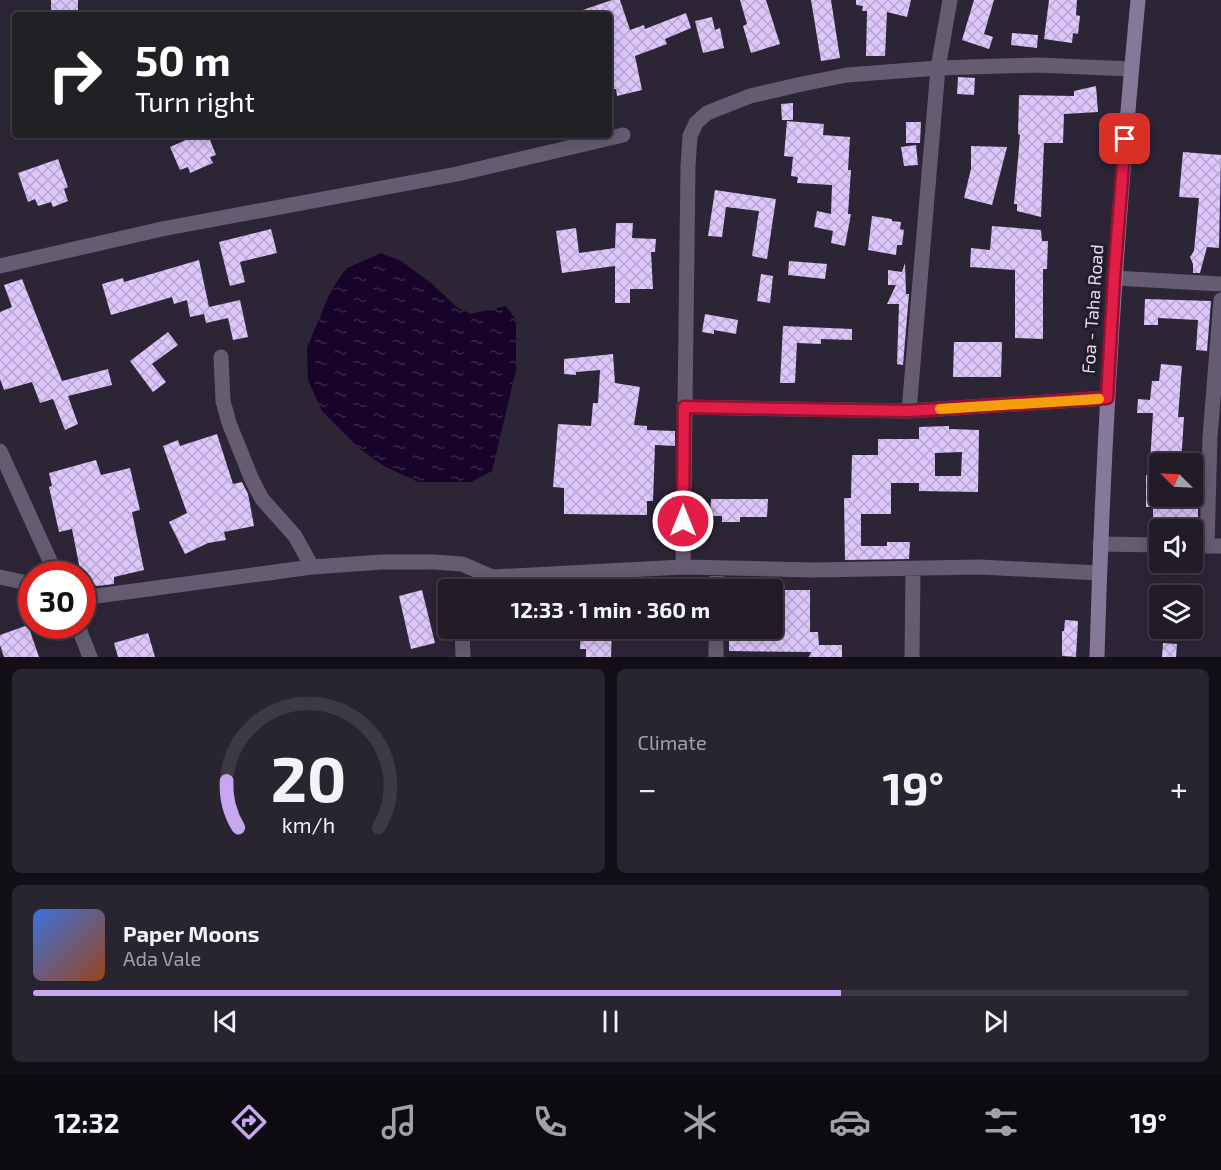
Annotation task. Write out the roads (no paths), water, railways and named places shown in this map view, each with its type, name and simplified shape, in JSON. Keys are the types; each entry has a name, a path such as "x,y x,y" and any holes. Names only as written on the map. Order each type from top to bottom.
{"street":[{"path":"909,411 938,68 950,0"},
{"name":"Foa - Taha Road","path":"1097,657 1100,544 1114,278 1138,0"},
{"path":"683,567 688,167 690,136 696,123 707,113 760,93 847,75 938,68 1037,65 1131,69"},
{"path":"612,138 623,135"},
{"path":"0,266 162,229 458,174 610,138"},
{"path":"1114,278 1221,285"},
{"path":"1207,546 1210,437 1221,300"},
{"path":"221,357 224,401 229,423 252,480 262,499 295,536 312,567"},
{"path":"684,407 909,411 1107,398"},
{"path":"0,451 50,561"},
{"path":"1100,544 1149,545"},
{"path":"96,596 312,567 382,562 462,564 483,579"},
{"path":"537,579 683,567 717,569 980,567 1099,573"},
{"path":"912,657 913,568"},
{"path":"717,569 717,579"},
{"path":"0,578 18,581"},
{"path":"83,639 90,657"},
{"path":"462,639 463,657"},
{"path":"716,639 716,657"}],"water":[{"path":"381,253 401,261 431,283 458,308 471,314 506,306 516,320 516,370 492,471 471,482 418,482 382,465 360,449 322,411 308,380 307,348 329,295 345,269"}]}
